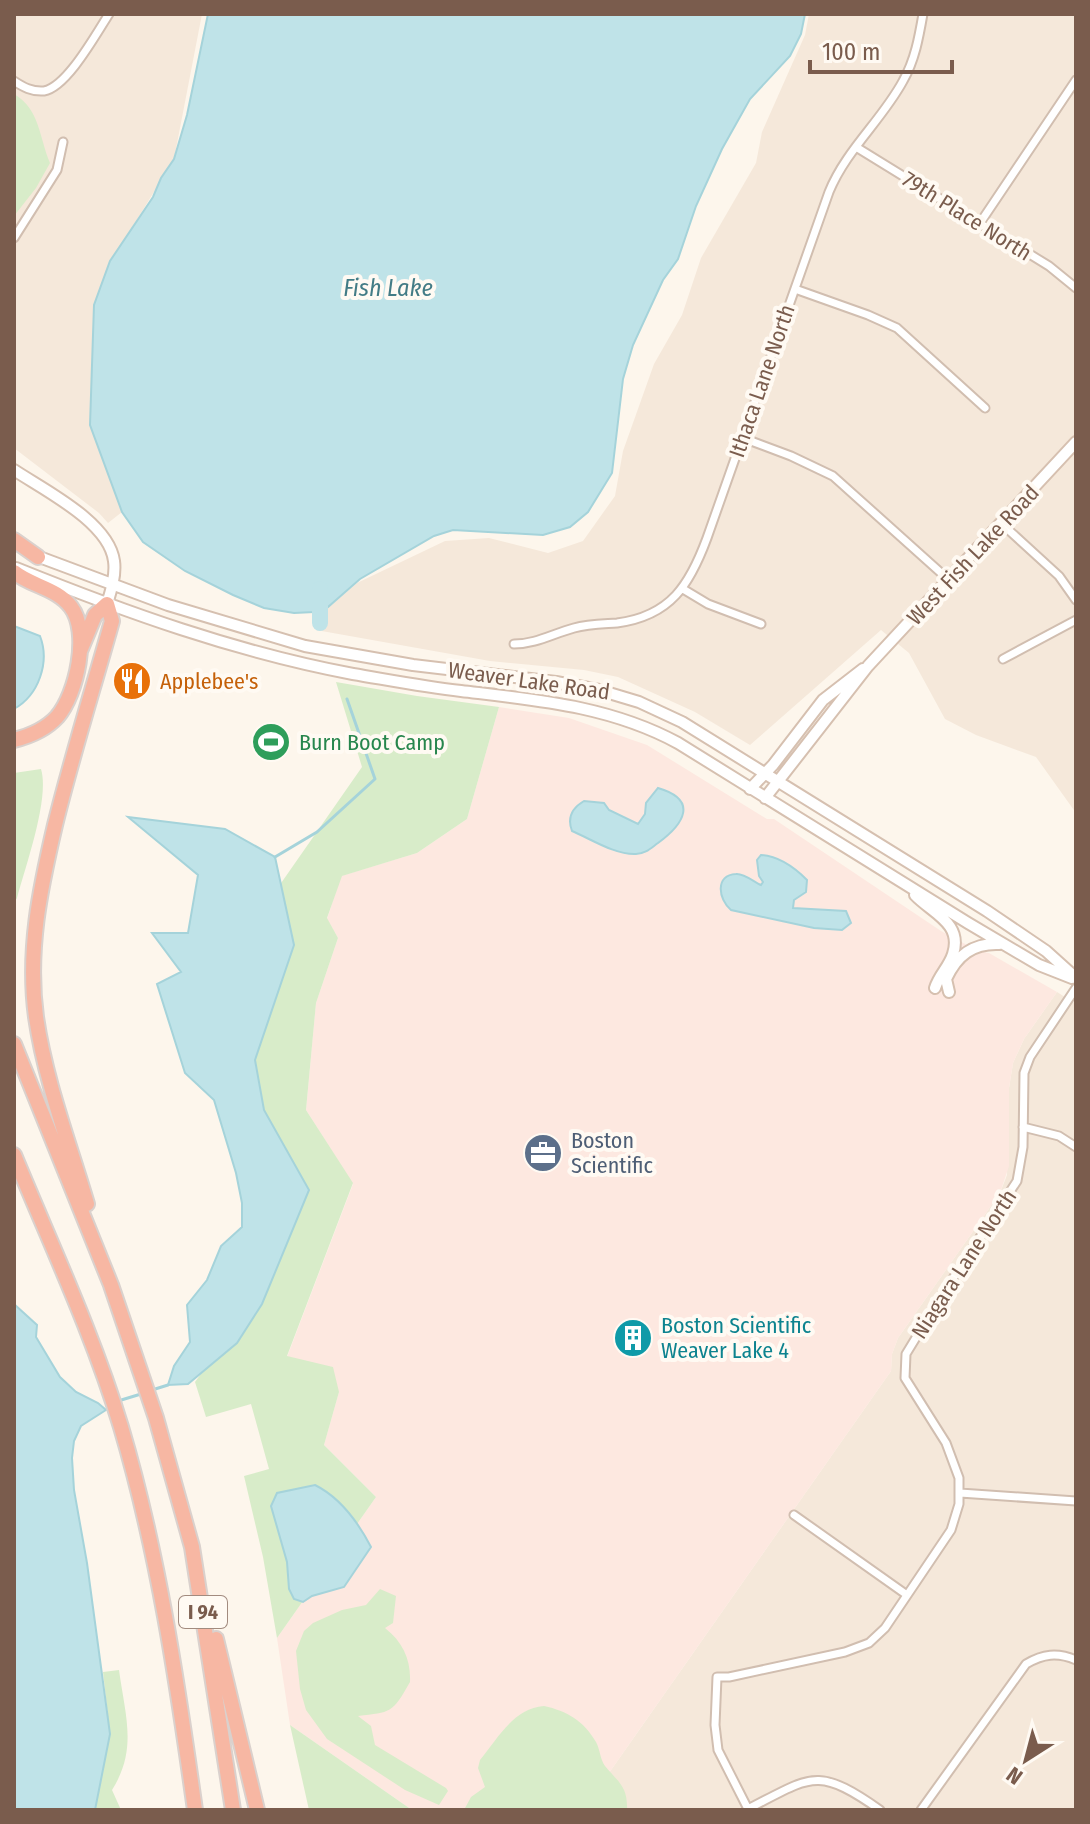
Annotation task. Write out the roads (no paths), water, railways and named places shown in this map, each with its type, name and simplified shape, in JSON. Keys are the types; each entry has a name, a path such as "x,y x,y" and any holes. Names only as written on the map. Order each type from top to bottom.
{"highway":[{"path":"14,540 38,557"},
{"path":"14,569 69,604 77,616 81,631 80,651"},
{"path":"14,748 37,742 56,729 64,717 80,651 95,615 107,604 112,621 63,792 38,895 33,943 36,1018 52,1087 111,1285"},
{"path":"14,740 45,728 66,705"},
{"name":"I 94","path":"14,1044 111,1285 156,1418 192,1547 233,1810"},
{"name":"I 94","path":"14,1155 102,1371 121,1428 154,1550 195,1810"},
{"path":"192,1547 257,1810"}],"main road":[{"name":"West Fish Lake Road","path":"765,798 868,666 1076,442"},
{"path":"14,470 81,515 99,531 114,561 107,604"},
{"name":"Weaver Lake Road","path":"14,546 190,612 305,646 413,665 556,682 618,694 649,705 682,722 987,911 1046,951 1076,979"},
{"name":"Weaver Lake Road","path":"14,569 201,635 349,673 422,686 561,703 611,714 664,735 1003,944 1039,965 1076,979"},
{"name":"West Fish Lake Road","path":"750,789 823,700 868,666"},
{"path":"905,884 926,906 947,920 954,933 953,954 935,988"},
{"path":"949,992 946,979 964,953 988,944 1003,944"}],"street":[{"path":"14,81 24,88 40,91 56,86 109,14"},
{"name":"Ithaca Lane North","path":"514,644 533,643 575,627 637,619 659,608 683,589 700,557 833,182 904,79 920,37 923,14"},
{"path":"980,223 1076,80"},
{"path":"14,238 57,170 63,142"},
{"name":"79th Place North","path":"856,147 1049,266 1076,288"},
{"path":"795,289 897,328 985,408"},
{"path":"743,438 802,460 833,476 950,581"},
{"path":"1002,524 1059,576 1076,600"},
{"path":"683,589 708,604 761,624"},
{"path":"1003,659 1076,620"},
{"name":"Niagara Lane North","path":"747,1809 718,1750 715,1725 717,1677 857,1649 877,1637 951,1530 960,1493 954,1461 946,1443 910,1388 904,1367 911,1344 1011,1193 1021,1168 1022,1093 1030,1057 1076,988"},
{"path":"1023,1127 1059,1136 1076,1147"},
{"path":"960,1493 1076,1501"},
{"path":"794,1515 907,1595"},
{"path":"921,1810 1026,1664 1046,1655 1066,1655 1076,1660"},
{"path":"747,1809 814,1779 840,1784 880,1810"}],"water":[{"name":"Fish Lake","path":"208,14 805,14 801,34 790,56 750,99 722,149 696,206 678,259 663,280 633,345 623,379 612,473 588,512 570,527 543,535 453,530 434,536 360,579 328,607 314,612 294,613 264,608 233,595 185,571 143,542 122,512 90,425 94,305 110,261 153,197 174,159 187,115"},
{"path":"14,626 40,636 44,656 36,687 14,709"},
{"path":"658,788 679,799 683,813 675,828 645,852 620,852 572,831 572,814 584,801 604,803 609,810 638,824 645,814 646,803"},
{"path":"128,817 225,829 275,857 294,945 255,1060 264,1110 309,1190 262,1304 237,1343 188,1384 168,1385 174,1366 190,1342 187,1305 207,1280 221,1246 242,1227 242,1203 214,1100 185,1073 157,984 181,972 152,933 188,933 198,875"},
{"path":"761,855 786,863 807,880 806,892 794,900 793,908 846,911 851,923 842,930 814,928 731,910 721,894 722,883 729,875 739,874 761,885 763,882 757,860"},
{"path":"14,1304 37,1325 36,1337 60,1377 76,1392 106,1410 81,1426 74,1441 72,1458 110,1734 95,1810 14,1810"},
{"path":"315,1485 348,1512 371,1547 344,1587 312,1596 303,1602 294,1599 289,1589 287,1562 271,1506 277,1493"}],"waterway":[{"path":"320,589 320,623"},
{"path":"275,857 317,832 375,779 347,699"},
{"path":"152,1390 168,1385"},
{"path":"118,1401 141,1394"}],"place":[{"name":"Applebee's","path":"132,681"},
{"name":"Burn Boot Camp","path":"271,742"},
{"name":"Boston Scientific","path":"543,1153"},
{"name":"Boston Scientific Weaver Lake 4","path":"633,1338"}]}
